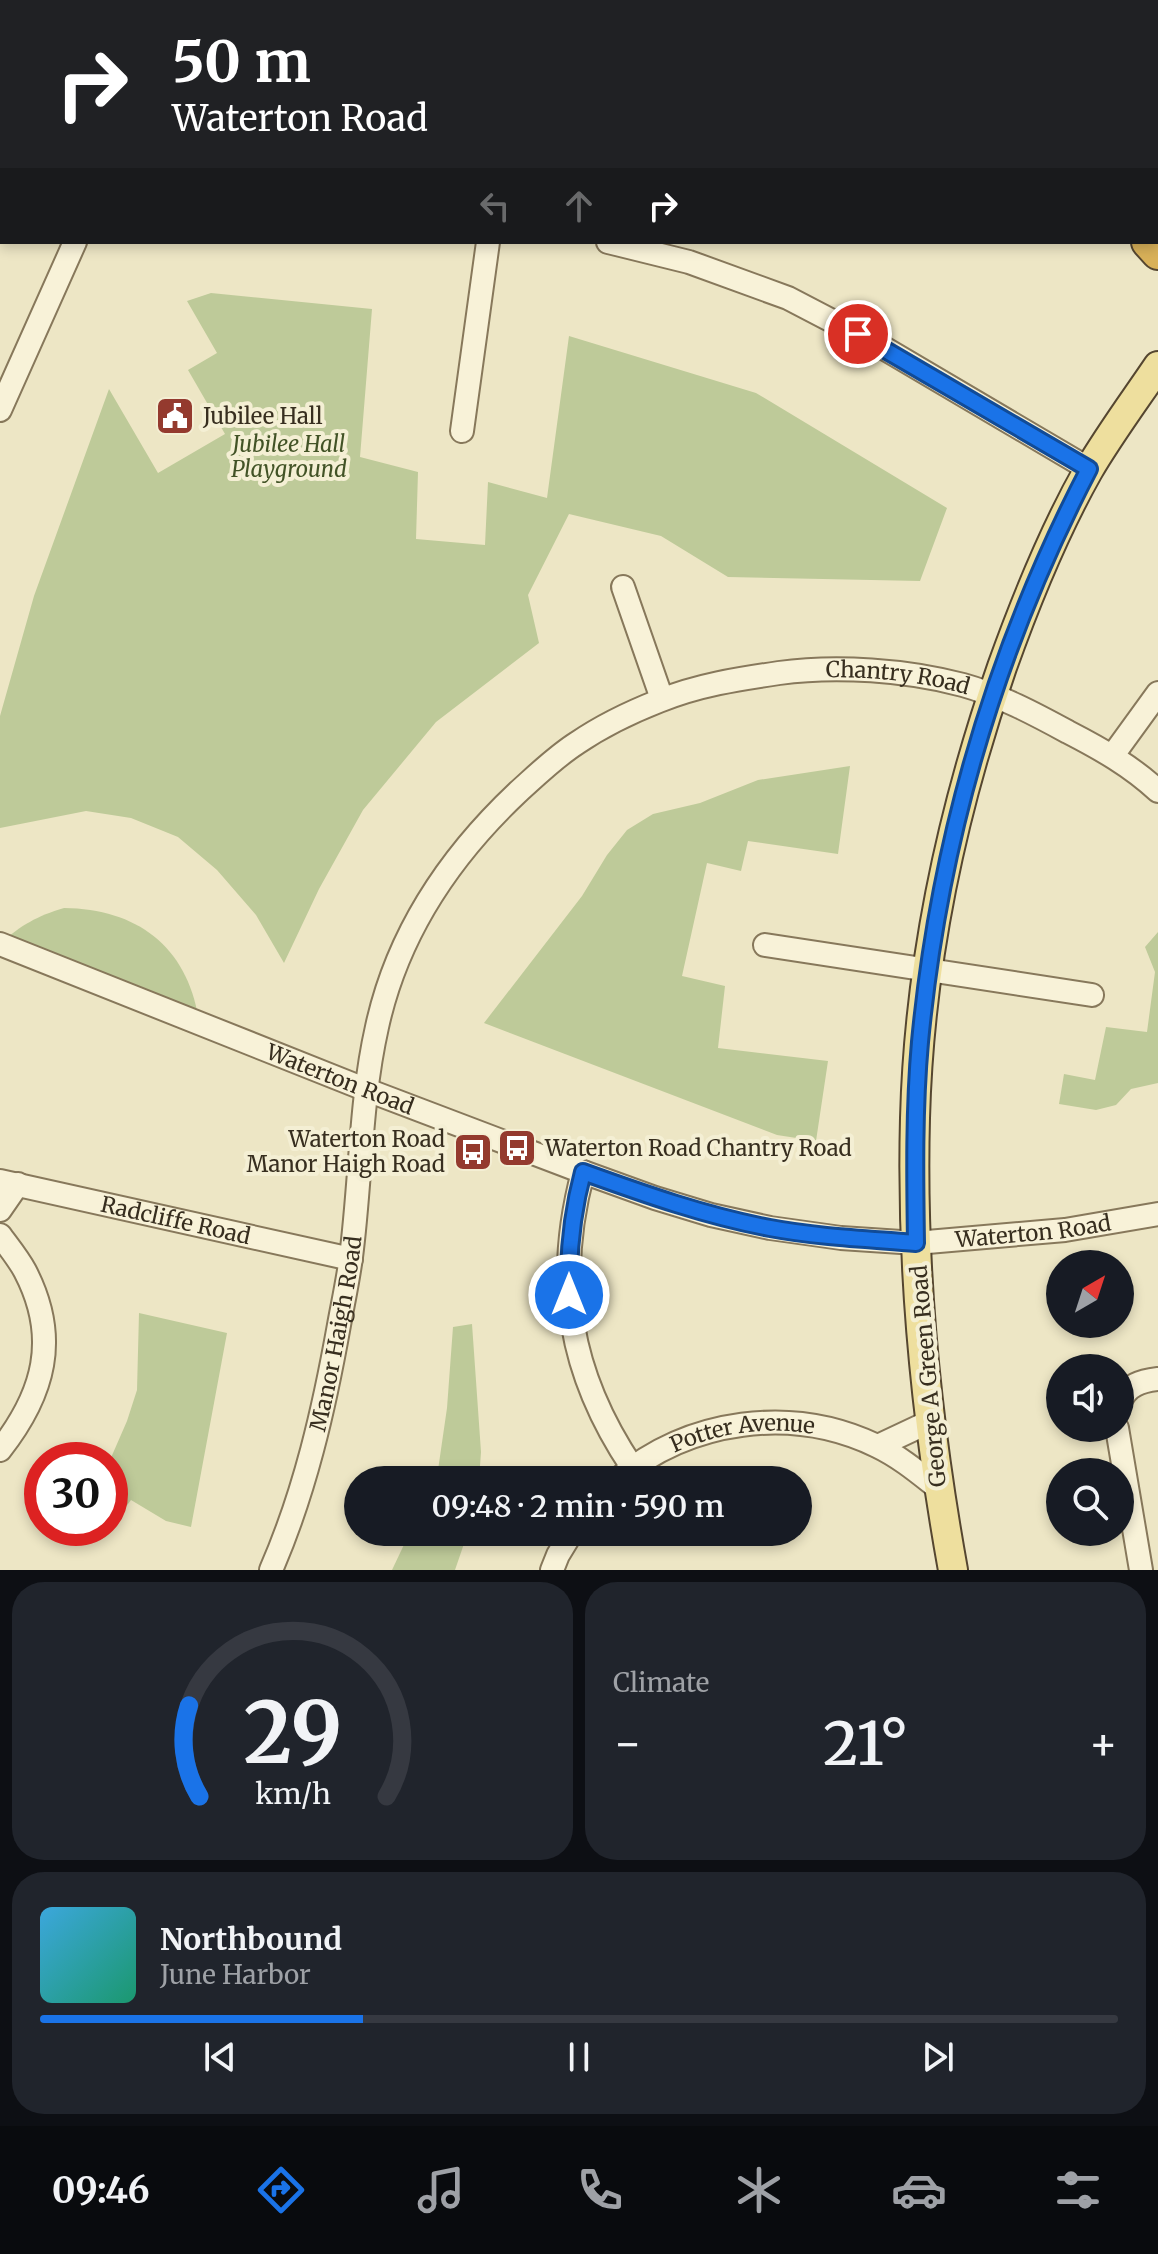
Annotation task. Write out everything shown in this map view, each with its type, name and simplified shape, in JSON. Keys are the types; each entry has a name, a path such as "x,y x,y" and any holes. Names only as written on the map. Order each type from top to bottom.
{"main road":[{"name":"George A Green Road","path":"953,1570 929,1422 916,1243 915,1117 928,971 969,771 992,697 1040,567 1089,469 1158,366"}],"street":[{"path":"0,410 74,244"},
{"path":"462,431 488,244"},
{"path":"616,244 689,262 788,298 882,347 1089,469"},
{"path":"623,587 662,699"},
{"name":"Chantry Road","path":"367,1090 377,1025 404,944 423,908 465,848 505,804 575,743 662,699 719,682 807,669 871,670 964,685 1020,706 1113,755 1158,791"},
{"path":"1113,755 1158,693"},
{"name":"Waterton Road","path":"0,944 367,1090 583,1172 711,1215 770,1228 841,1238 916,1243 1065,1230 1158,1214"},
{"path":"765,945 1092,995"},
{"name":"Manor Haigh Road","path":"271,1570 287,1530 328,1387 351,1259 367,1090"},
{"path":"583,1172 575,1202 568,1264 573,1326 588,1385 622,1466"},
{"path":"0,1210 9,1182"},
{"name":"Radcliffe Road","path":"9,1182 351,1259"},
{"path":"0,1235 25,1270 36,1299 44,1350 42,1374 31,1406 0,1450"},
{"path":"1134,1385 1158,1379"},
{"path":"878,1446 929,1422"},
{"name":"Potter Avenue","path":"637,1466 669,1445 709,1430 752,1423 795,1423 837,1431 878,1446 938,1488"},
{"path":"1119,1442 1141,1570"},
{"path":"552,1570 563,1546"}],"green space":[{"name":"Jubilee Hall Playground","path":"211,293 372,309 360,457 418,472 416,539 485,545 488,482 547,498 569,336 756,393 947,508 920,581 728,577 661,536 569,514 528,595 539,643 436,722 363,810 319,889 284,963 256,915 217,870 178,837 131,818 86,811 0,828 0,716 34,596 109,389 158,473 225,434 188,370 217,353 187,301"},
{"path":"850,766 838,854 748,841 741,871 707,863 682,976 725,986 718,1048 828,1061 816,1141 777,1135 484,1023 582,896 607,855 627,830 653,814 700,803 758,780"},
{"path":"64,908 115,916 155,937 171,953 184,973 199,1022 0,944 30,922"},
{"path":"1158,932 1158,1083 1131,1089 1116,1105 1096,1110 1059,1104 1064,1074 1095,1080 1106,1027 1147,1032 1155,972 1145,947"},
{"path":"139,1313 227,1333 191,1527 166,1521 131,1500 128,1504 128,1442 118,1442 137,1390"},
{"path":"472,1324 480,1466 439,1466 453,1327"},
{"path":"403,1546 463,1546 455,1570 392,1570"}],"place":[{"name":"Jubilee Hall","path":"175,416"},
{"name":"Waterton Road Chantry Road","path":"517,1148"},
{"name":"Waterton Road Manor Haigh Road","path":"473,1152"}],"route":[{"path":"569,1295 570,1233 583,1172 711,1215 770,1228 841,1238 916,1243 915,1117 920,1043 943,881 969,771 1011,642 1040,567 1089,469 858,334"}]}
